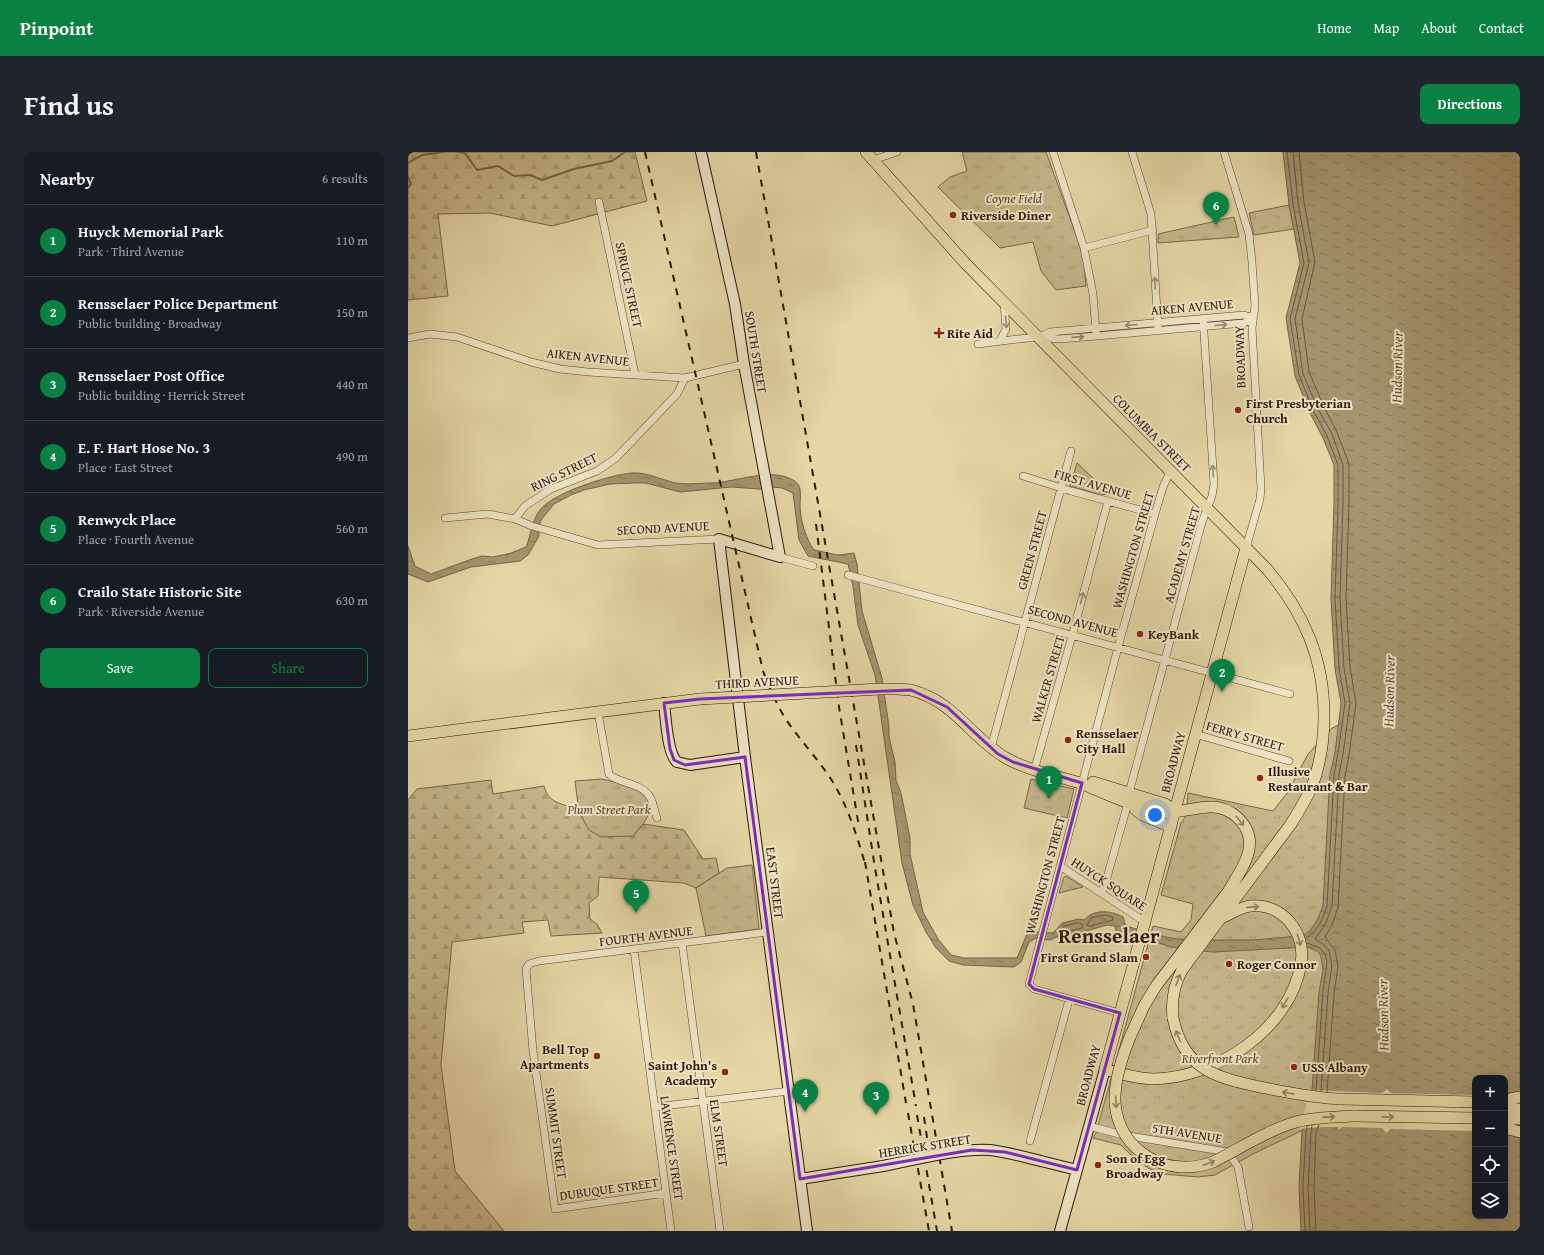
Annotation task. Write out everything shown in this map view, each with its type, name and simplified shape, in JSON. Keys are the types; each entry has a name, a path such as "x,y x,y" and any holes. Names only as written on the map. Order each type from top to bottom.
{"main road":[{"name":"COLUMBIA STREET","path":"870,156 960,258 1208,509 1282,588 1295,606 1314,649 1320,672 1324,716"},
{"name":"BROADWAY","path":"1104,1069 1246,548"},
{"name":"THIRD AVENUE","path":"408,736 700,699 880,689 910,690 928,696 947,708 991,748 1010,760 1034,771 1082,783 1129,798 1165,804 1175,811"},
{"path":"1229,890 1275,832 1300,794 1306,782 1316,751 1324,716"},
{"path":"1324,716 1322,753 1316,774 1306,799 1291,824 1156,986 1139,1016 1119,1069 1115,1097 1118,1119 1128,1139 1140,1151 1154,1160 1175,1167 1192,1167 1213,1162 1295,1122 1312,1119 1354,1116 1472,1118"},
{"path":"1129,798 1142,815 1171,827"},
{"path":"1175,811 1182,812 1197,807 1212,807 1228,811 1242,822 1249,837 1248,855 1245,865 1185,966 1174,990 1172,1007 1177,1035 1185,1050 1204,1070 1224,1079 1296,1095 1340,1100 1472,1102"},
{"path":"1104,1069 1140,1078 1185,1075 1218,1063 1248,1044 1274,1019 1291,992 1300,967 1302,951 1295,929 1286,917 1273,909 1254,906 1216,915"},
{"path":"1508,1099 1520,1097"},
{"path":"1420,1102 1472,1106"},
{"path":"1508,1108 1520,1108"},
{"path":"1422,1118 1472,1124"},
{"path":"1508,1119 1520,1119"},
{"path":"1508,1129 1520,1132"}],"street":[{"name":"SOUTH STREET","path":"701,152 735,304 744,364 780,557"},
{"path":"870,156 897,152"},
{"path":"1053,152 1084,248 1093,294 1096,336"},
{"path":"1132,152 1151,214 1158,331"},
{"name":"BROADWAY","path":"1224,152 1249,234 1255,297 1252,328 1261,488 1260,499 1246,548"},
{"name":"SPRUCE STREET","path":"599,202 635,374"},
{"path":"1084,248 1153,230"},
{"path":"1000,341 1006,329 1004,302"},
{"name":"AIKEN AVENUE","path":"1039,337 1050,332 1203,318 1244,315 1253,318"},
{"name":"ACADEMY STREET","path":"1101,893 1106,881 1129,798 1164,659 1202,522 1214,490 1203,318"},
{"name":"AIKEN AVENUE","path":"978,344 1039,337 1059,339 1204,327 1244,323 1253,318"},
{"name":"AIKEN AVENUE","path":"408,338 430,334 444,335 465,339 531,362 588,372 686,378 744,364"},
{"name":"RING STREET","path":"514,518 526,506 551,489 597,471 616,458 677,394 686,378"},
{"name":"GREEN STREET","path":"991,748 1072,451"},
{"name":"WASHINGTON STREET","path":"1069,1000 1034,989 1029,984 1118,647 1155,514 1163,488 1170,472"},
{"name":"FIRST AVENUE","path":"1023,476 1155,514"},
{"name":"WALKER STREET","path":"1034,771 1108,501"},
{"path":"445,518 488,514 514,518"},
{"name":"SECOND AVENUE","path":"514,518 532,526 598,544 719,539 813,566"},
{"name":"EAST STREET","path":"719,539 745,757 807,1231"},
{"name":"SECOND AVENUE","path":"848,575 1290,694"},
{"path":"664,703 670,749 677,762 690,765 745,757"},
{"path":"598,712 609,774 629,782 645,791 650,797 657,818"},
{"name":"FERRY STREET","path":"1195,734 1289,761"},
{"name":"HUYCK SQUARE","path":"1060,866 1145,923"},
{"name":"FOURTH AVENUE","path":"527,966 539,961 768,932"},
{"name":"ELM STREET","path":"682,944 720,1231"},
{"name":"LAWRENCE STREET","path":"634,950 671,1231"},
{"name":"SUMMIT STREET","path":"527,966 526,976 533,1051 555,1209"},
{"path":"1030,1141 1069,1000 1120,1013"},
{"name":"BROADWAY","path":"1060,1231 1104,1069"},
{"path":"655,1107 789,1091"},
{"name":"5TH AVENUE","path":"1089,1126 1123,1135 1228,1152 1238,1167 1249,1227"},
{"name":"HERRICK STREET","path":"800,1179 972,1150 997,1151 1076,1170"},
{"name":"DUBUQUE STREET","path":"555,1209 666,1193"}],"highlighted area":[{"path":"911,690 947,707 998,754 1013,762 1082,783 1029,984 1034,989 1120,1013 1077,1170 1005,1152 972,1150 800,1179 745,757 685,765 674,760 670,749 664,703 700,699"}],"green space":[{"path":"408,152 635,152 647,201 552,226 490,213 438,214 448,296 408,300"},
{"name":"Coyne Field","path":"962,152 1046,152 1079,243 1084,263 1086,286 1056,290 1041,271 1033,242 1000,248 938,187 950,177 967,171"},
{"path":"1289,205 1294,229 1254,235 1249,213"},
{"path":"1234,217 1239,237 1158,243 1158,234"},
{"path":"1077,463 1107,491 1107,494 1101,495 1070,486"},
{"name":"Riverfront Park","path":"1355,718 1326,961 1310,1131 1301,1131 1253,1154 1215,1175 1198,1177 1163,1174 1148,1168 1121,1145 1093,1138 1096,1133 1153,926 1181,932 1191,920 1193,904 1161,895 1181,823 1186,816 1188,793 1273,811 1288,792 1308,754 1332,728"},
{"name":"Plum Street Park","path":"602,779 634,787 648,798 651,811 633,836 601,837 589,830 579,812 575,781"},
{"path":"1031,779 1074,789 1067,818 1024,808"},
{"path":"491,780 493,794 544,786 546,793 550,798 579,813 589,830 633,836 643,824 684,830 703,859 716,858 719,873 696,888 684,883 599,877 598,896 589,903 590,919 597,924 602,933 551,936 548,920 522,922 524,933 452,942 441,1065 455,1171 504,1231 408,1231 408,800 417,789"},
{"path":"752,865 759,929 706,936 696,888 727,868"},
{"path":"1066,876 1083,887 1059,893 1064,877"}],"water":[{"name":"Hudson River","path":"1283,152 1520,152 1520,1231 1301,1231 1299,1187 1302,1131 1312,1091 1319,992 1323,970 1321,956 1317,951 1307,947 1213,952 1192,950 1171,947 1134,935 1128,934 1119,936 1115,926 1107,925 1065,937 1059,936 1050,940 1036,938 1029,942 1021,962 1014,967 963,965 949,961 936,948 926,932 913,905 902,863 875,675 858,625 853,586 848,564 808,556 799,540 793,493 782,488 772,487 760,489 731,487 680,492 646,483 610,484 584,490 554,504 541,520 539,536 528,555 520,561 471,567 428,582 408,574 408,546 415,566 431,574 482,556 493,557 511,553 526,547 535,518 547,503 569,491 610,477 622,474 638,473 676,483 690,484 722,482 764,475 784,476 797,482 799,486 801,518 806,536 814,550 838,555 854,553 857,564 862,611 882,678 889,737 895,762 896,780 901,793 910,838 910,854 923,912 938,939 951,955 964,958 1017,958 1027,934 1036,932 1052,933 1062,923 1079,919 1084,920 1088,916 1097,912 1108,912 1123,917 1125,924 1129,927 1170,938 1189,940 1253,940 1300,936 1306,934 1318,919 1323,905 1330,774 1335,753 1341,703 1335,669 1331,599 1334,465 1295,376 1286,318 1300,263 1289,205"}],"pier":[{"path":"1387,1089 1391,1093 1472,1095 1472,1131 1391,1129 1386,1133 1382,1128 1342,1127 1339,1130 1338,1127 1319,1127 1300,1129 1310,1090 1382,1093"}],"waterway":[{"path":"408,163 422,155 443,152"},
{"path":"458,152 465,153 477,170 498,166 514,176 530,175 542,180 574,169 612,161 625,152"},
{"path":"408,177 411,184 408,188"}],"railway":[{"path":"645,152 763,671 785,718 826,771 837,789 852,822 866,867"},
{"path":"756,152 894,933 913,1004 952,1231"},
{"path":"816,524 839,707 859,827"},
{"path":"856,745 875,868 916,1106"},
{"path":"865,862 906,1103"},
{"path":"908,1113 929,1231"},
{"path":"917,1115 937,1231"},
{"path":"924,1117 928,1144"}],"place":[{"name":"Riverside Diner","path":"953,215"},
{"name":"Crailo State Historic Site","path":"1216,225"},
{"name":"Rite Aid","path":"939,333"},
{"name":"First Presbyterian Church","path":"1238,410"},
{"name":"KeyBank","path":"1140,634"},
{"name":"Rensselaer Police Department","path":"1222,692"},
{"name":"Rensselaer City Hall","path":"1068,740"},
{"name":"Illusive Restaurant & Bar","path":"1260,778"},
{"name":"Huyck Memorial Park","path":"1049,799"},
{"name":"Renwyck Place","path":"636,913"},
{"name":"First Grand Slam","path":"1146,957"},
{"name":"Roger Connor","path":"1229,964"},
{"name":"Bell Top Apartments","path":"597,1056"},
{"name":"USS Albany","path":"1294,1067"},
{"name":"Saint John's Academy","path":"725,1072"},
{"name":"E. F. Hart Hose No. 3","path":"805,1112"},
{"name":"Rensselaer Post Office","path":"876,1115"},
{"name":"Son of Egg Broadway","path":"1098,1165"}],"district":[{"name":"Rensselaer","path":"1109,935"}]}
